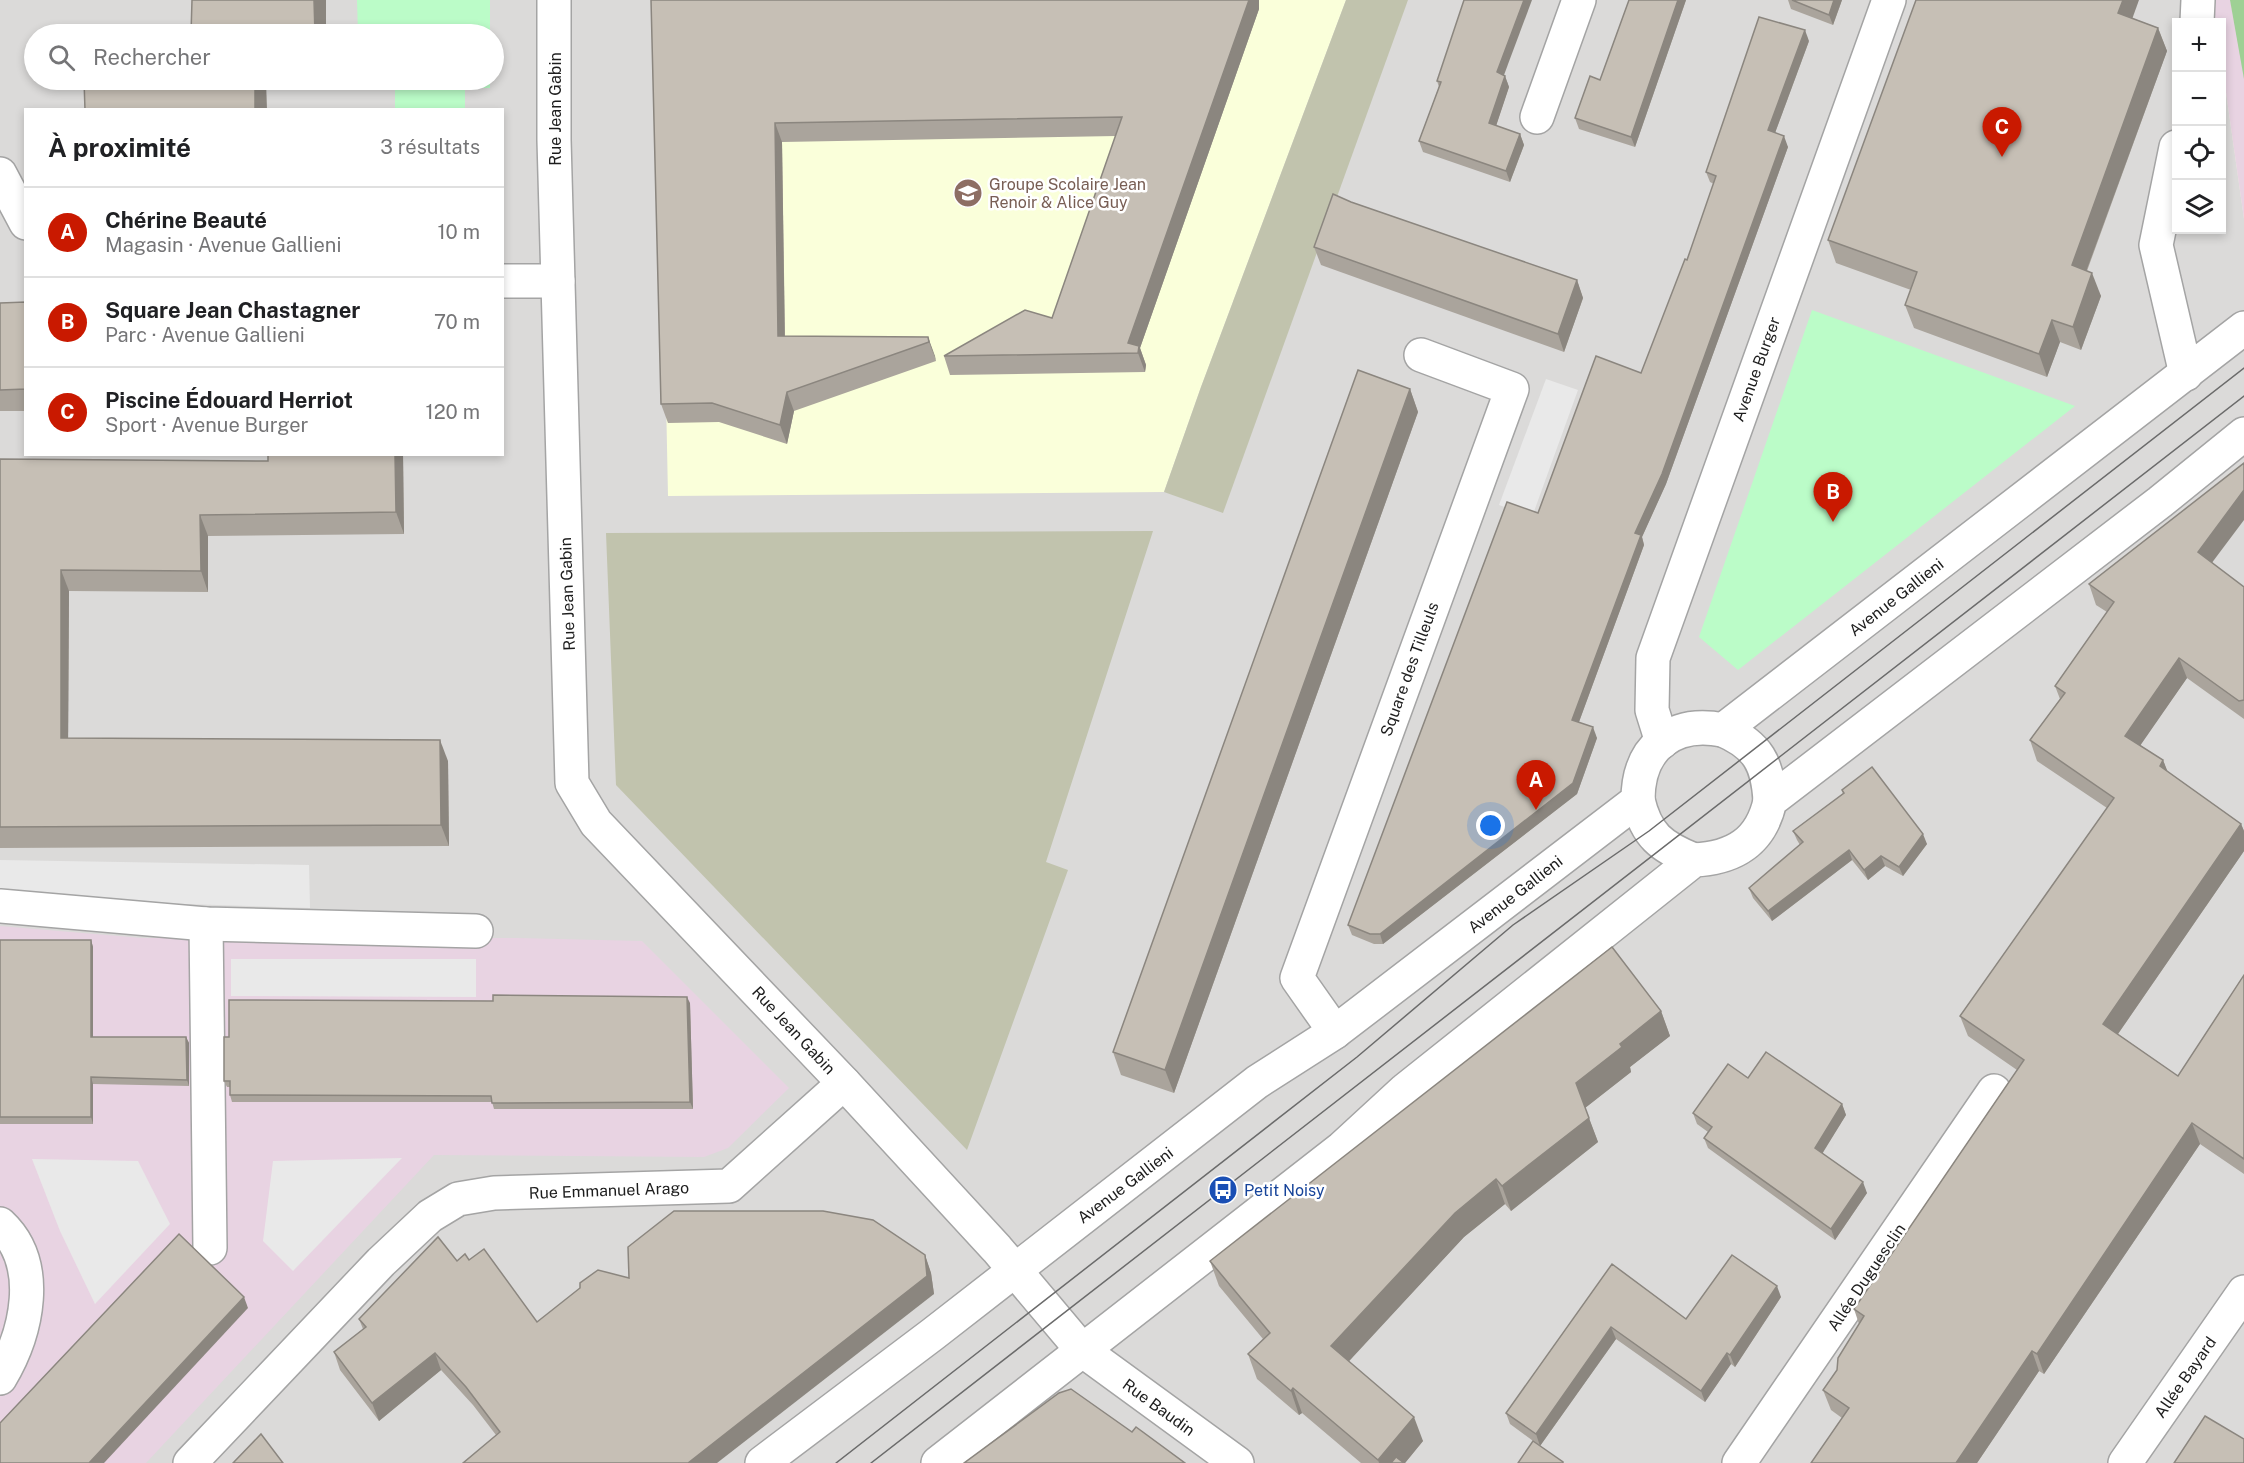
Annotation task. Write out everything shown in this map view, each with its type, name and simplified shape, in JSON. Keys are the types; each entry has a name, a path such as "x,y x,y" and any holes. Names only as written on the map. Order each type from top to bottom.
{"street":[{"name":"Rue Jean Gabin","path":"554,0 554,140 572,783 596,823 844,1083"},
{"path":"1537,117 1579,0"},
{"name":"Avenue Burger","path":"1662,742 1652,710 1653,658 1889,0"},
{"path":"2197,18 2198,0"},
{"path":"2172,167 2156,245 2186,374"},
{"path":"0,174 14,211"},
{"path":"504,281 558,281"},
{"name":"Avenue Gallieni","path":"1723,730 2244,328"},
{"name":"Square des Tilleuls","path":"1335,1032 1297,978 1512,389 1421,355"},
{"path":"1770,801 2244,434"},
{"path":"1706,727 1723,730 1739,737 1753,748 1765,767 1769,780 1770,801 1762,826 1744,846 1730,854 1694,860 1663,846 1649,831 1641,816 1638,782 1643,765 1651,752 1675,733 1706,727"},
{"name":"Avenue Gallieni","path":"762,1463 1257,1082 1335,1032 1638,800"},
{"path":"938,1463 1342,1148 1405,1090 1694,860"},
{"path":"0,906 206,924 476,931"},
{"path":"206,924 210,1248"},
{"path":"844,1083 1014,1271"},
{"name":"Rue Emmanuel Arago","path":"190,1463 381,1262 430,1216 458,1199 494,1193 729,1186 844,1083"},
{"name":"Allée Duguesclin","path":"1739,1463 1994,1091"},
{"path":"0,1224 7,1230 21,1252 27,1277 26,1306 19,1336 10,1362 0,1378"},
{"name":"Rue Baudin","path":"1014,1271 1082,1350 1237,1463"},
{"name":"Allée Bayard","path":"2125,1463 2244,1292"}],"shaded area":[{"path":"0,0 2212,0 2215,18 2172,18 2172,234 2226,234 2226,92 2244,219 2244,1463 0,1463"},
{"name":"Groupe Scolaire Jean Renoir & Alice Guy","path":"658,0 1346,0 1164,492 668,496"},
{"path":"1346,0 1408,0 1223,513 1164,492"},
{"path":"2212,0 2244,0 2244,219 2226,92 2226,18 2215,18"},
{"path":"1546,379 1578,390 1532,517 1499,505"},
{"path":"1153,531 1046,862 1068,870 967,1150 616,785 606,533"},
{"path":"0,860 309,865 310,908 0,898"},
{"path":"0,926 142,938 518,938 642,941 789,1088 728,1148 704,1157 434,1155 146,1463 0,1463"},
{"path":"231,959 476,959 476,997 231,996"},
{"path":"402,1158 293,1271 263,1241 273,1161"},
{"path":"32,1159 138,1161 170,1224 95,1304 60,1231"}],"green space":[{"path":"357,0 490,0 490,24 358,24"},
{"path":"2230,0 2244,0 2244,79"},
{"path":"395,90 465,90 465,108 395,108"},
{"path":"1812,310 2075,406 1738,670 1699,637"}],"building":[{"path":"192,0 314,0 315,24 191,24"},
{"path":"651,0 1249,0 1128,343 1139,346 1138,353 944,356 1025,310 1052,318 1122,117 775,123 778,336 928,337 929,342 787,392 780,425 712,403 661,404"},
{"path":"1464,0 1524,0 1497,72 1505,76 1489,123 1520,134 1506,171 1419,141 1441,82 1437,81"},
{"path":"1629,0 1678,0 1631,137 1575,118 1590,76 1600,80"},
{"path":"1792,0 1834,0 1829,15"},
{"path":"1916,0 2123,0 2118,13 2158,28 2072,265 2092,273 2073,327 2052,320 2039,354 1905,305 1917,272 1828,240"},
{"path":"1759,17 1805,30 1768,130 1784,136 1662,474 1635,533 1641,535 1572,720 1593,727 1573,783 1380,934 1370,934 1348,925 1507,502 1538,513 1596,356 1641,373 1685,259 1687,260 1716,176 1706,172"},
{"path":"84,90 255,90 255,108 85,108"},
{"path":"1333,194 1577,280 1558,334 1314,247"},
{"path":"24,302 24,389 0,390 0,303"},
{"path":"1358,370 1410,389 1165,1070 1113,1052"},
{"path":"268,456 395,456 396,512 200,515 201,571 61,570 61,738 440,740 441,825 0,827 0,459 268,461"},
{"path":"2244,463 2244,490 2198,552 2244,587 2244,700 2239,701 2179,658 2125,736 2163,760 2160,766 2241,824 2103,1024 2178,1076 2244,975 2244,1159 2192,1123 2037,1354 2032,1351 1956,1463 1811,1463 1849,1408 1823,1390 1837,1370 1838,1358 1864,1316 1854,1309 2024,1060 1960,1016 2114,798 2030,740 2065,693 2055,686 2114,602 2089,584"},
{"path":"1872,767 1923,834 1899,867 1881,856 1864,870 1849,850 1768,911 1749,888 1803,842 1793,831 1844,793 1842,790"},
{"path":"0,940 91,940 91,1037 186,1037 187,1080 91,1077 91,1117 0,1117"},
{"path":"1612,947 1661,1011 1620,1044 1622,1047 1576,1083 1589,1118 1502,1186 1496,1179 1455,1213 1331,1346 1414,1417 1378,1460 1293,1388 1291,1391 1248,1354 1270,1333 1210,1261"},
{"path":"493,995 687,997 690,1102 492,1103 491,1096 230,1095 230,1081 224,1081 224,1037 229,1037 229,1000 493,1001"},
{"path":"1766,1052 1842,1104 1815,1148 1863,1182 1831,1229 1704,1138 1712,1127 1693,1113 1728,1064 1748,1078"},
{"path":"674,1211 823,1211 873,1220 925,1255 927,1276 688,1463 463,1463 500,1432 466,1387 435,1353 372,1403 334,1352 366,1327 359,1319 438,1237 457,1261 465,1254 469,1260 484,1249 537,1322 580,1288 580,1283 598,1270 629,1278 628,1247"},
{"path":"179,1234 244,1297 89,1463 0,1463 0,1423"},
{"path":"1732,1255 1777,1286 1730,1355 1727,1353 1701,1391 1611,1327 1536,1434 1506,1413 1612,1264 1686,1319"},
{"path":"1071,1389 1132,1432 1136,1427 1185,1463 964,1463 1059,1393"},
{"path":"2205,1416 2244,1439 2244,1463 2174,1463"},
{"path":"261,1434 283,1463 233,1463"},
{"path":"1533,1441 1563,1462 1563,1463 1518,1463"},
{"path":"1396,1457 1404,1463 1391,1463"}],"tram line":[{"path":"836,1463 1357,1057 1513,925 1649,831 2244,368"},
{"path":"871,1463 2244,396"}],"place":[{"name":"Piscine Édouard Herriot","path":"2002,157"},
{"name":"Groupe Scolaire Jean Renoir & Alice Guy","path":"968,193"},
{"name":"Square Jean Chastagner","path":"1833,522"},
{"name":"Chérine Beauté","path":"1536,810"},
{"name":"Petit Noisy","path":"1223,1190"}]}
